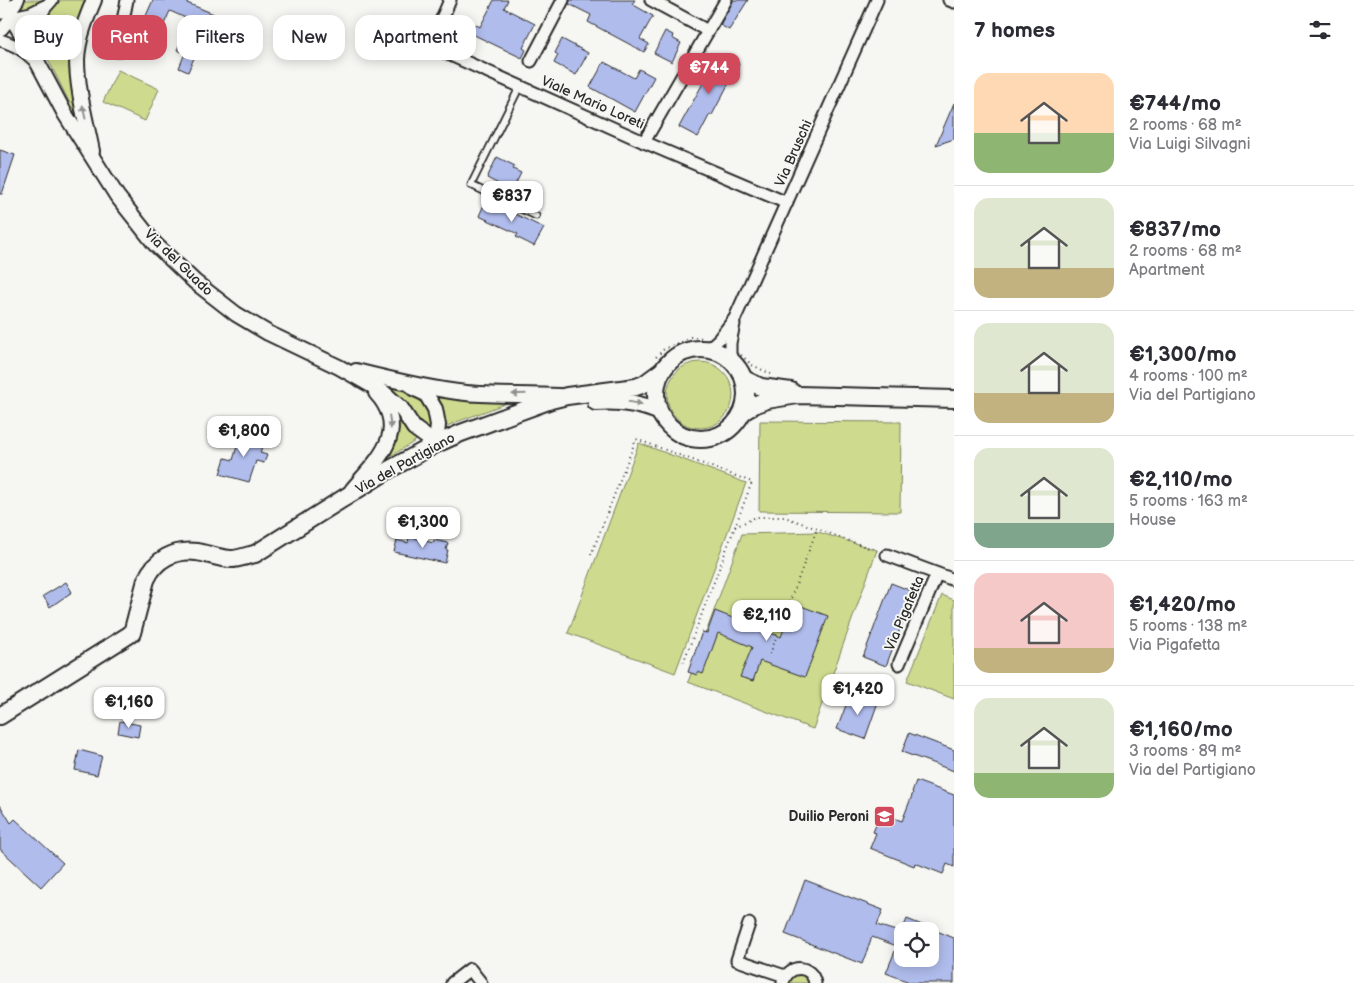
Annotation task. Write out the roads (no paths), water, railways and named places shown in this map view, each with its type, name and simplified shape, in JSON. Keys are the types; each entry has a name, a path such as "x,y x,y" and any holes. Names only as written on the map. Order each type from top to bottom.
{"main road":[{"path":"694,350 707,350 719,353 730,360 738,368 744,379 746,390 746,402 736,424 726,433 700,440 687,438 675,432 658,411 657,383 662,370 671,360 682,353 694,350"},
{"name":"Via del Partigiano","path":"0,716 132,633 150,571 156,563 170,555 195,552 233,559 255,554 397,465 436,444 517,412 567,396 636,387 644,384 662,370"},
{"path":"744,379 762,386 818,395"},
{"path":"743,412 767,400 798,395 954,399"},
{"name":"Via del Partigiano","path":"517,412 568,404 619,401 635,403 658,411"}],"street":[{"name":"Via del Guado","path":"2,0 7,14 39,65 65,114 117,196 155,244 195,282 236,314 268,333 339,367 383,392 401,408 414,428 436,444"},
{"path":"0,30 7,14 18,0"},
{"path":"94,0 83,26 77,58 79,88 94,159"},
{"path":"124,15 127,0"},
{"name":"Viale Mario Loreti","path":"450,0 433,39 434,47 644,142 787,203"},
{"path":"531,61 562,0"},
{"path":"651,0 708,31"},
{"path":"644,142 726,0"},
{"name":"Via Bruschi","path":"707,350 719,339 735,318 877,0"},
{"path":"949,0 954,2"},
{"path":"7,14 30,13 50,3"},
{"path":"39,65 35,33 39,18 50,3"},
{"path":"0,40 24,50 39,65"},
{"name":"Via Bruschi","path":"730,360 730,343 735,318"},
{"path":"339,367 441,390 495,395 567,396"},
{"path":"398,381 426,394 435,408 438,425 436,444"},
{"path":"350,494 383,452 390,437 392,424 388,411 380,398 365,382"},
{"name":"Via Pigafetta","path":"887,555 954,580"},
{"name":"Via Pigafetta","path":"899,664 937,574"},
{"path":"749,924 737,960 784,980 793,970 804,969 812,975 815,983"},
{"path":"452,983 470,969 481,983"}],"lane":[{"path":"520,86 471,185 536,216"}],"place":[{"name":"Duilio Peroni","path":"885,816"}]}
